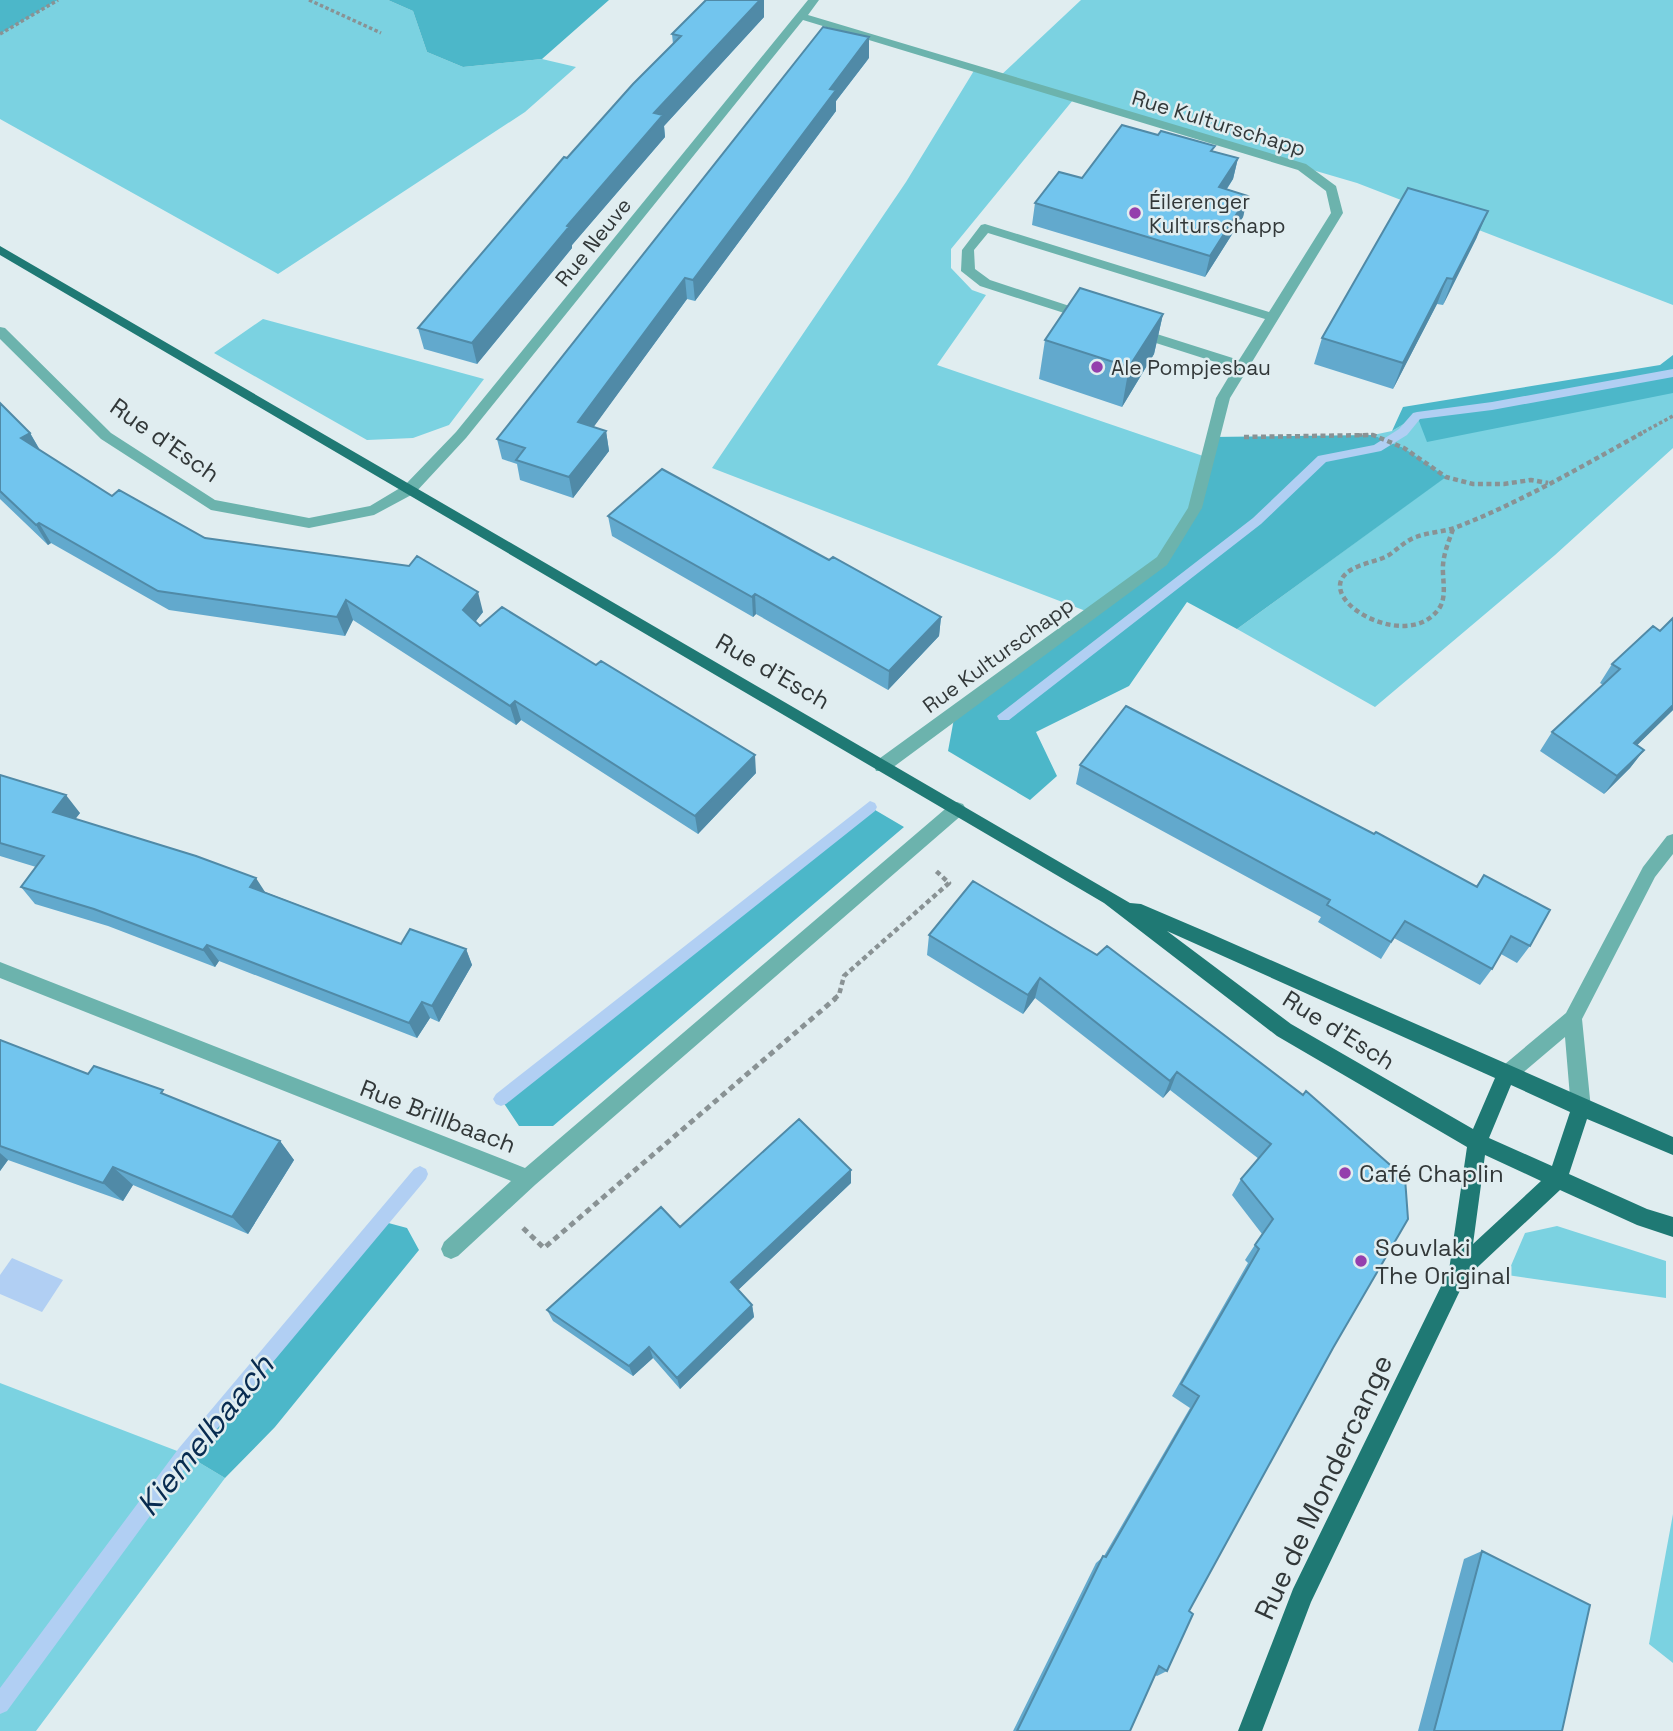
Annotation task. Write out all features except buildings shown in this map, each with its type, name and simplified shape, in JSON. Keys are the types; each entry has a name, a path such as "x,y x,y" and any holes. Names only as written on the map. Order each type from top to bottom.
{"main road":[{"name":"Rue d'Esch","path":"0,250 1110,898 1284,1030 1477,1142 1644,1218 1673,1227"},
{"name":"Rue d'Esch","path":"1110,898 1307,982 1506,1075 1673,1146"},
{"name":"Rue de Mondercange","path":"1250,1731 1301,1597 1458,1271 1477,1142 1506,1075"},
{"path":"1557,1179 1581,1108"},
{"name":"Rue de Mondercange","path":"1458,1271 1557,1179"}],"street":[{"name":"Rue Neuve","path":"410,489 461,435 814,0"},
{"name":"Rue Kulturschapp","path":"801,16 1302,167 1332,189 1337,213 1223,398 1195,508 1162,561 882,766"},
{"path":"1100,320 985,283 968,271 968,250 985,228 1272,317"},
{"path":"1126,329 1242,366"},
{"name":"Rue d'Esch","path":"0,331 106,436 211,505 309,523 374,510 410,489"},
{"name":"Rue Brillbaach","path":"0,970 527,1178 957,809"},
{"path":"1506,1075 1573,1019 1649,872 1673,841"},
{"path":"1573,1019 1581,1108"},
{"path":"451,1248 527,1178"}],"path":[{"path":"0,34 58,0"},
{"path":"309,0 381,33"},
{"path":"1452,529 1443,563 1442,601 1428,620 1396,627 1381,626 1366,621 1344,602 1340,590 1342,579 1348,570 1359,563 1391,556 1413,538 1452,529 1550,483 1673,416"},
{"path":"1212,437 1373,435 1404,448 1446,477 1473,484 1504,484 1531,480 1550,483"},
{"path":"544,1248 839,995 844,976 949,883 910,849"}],"shaded area":[{"path":"0,0 58,0 0,34"},
{"path":"58,0 388,0 413,11 427,52 463,67 542,59 576,67 525,112 278,274 0,119 0,34"},
{"path":"388,0 609,0 542,59 463,67 427,52 413,11"},
{"path":"1081,0 1673,0 1673,305 1357,183 1073,100 951,249 951,268 972,290 986,295 937,365 1206,457 1195,508 1162,561 1091,613 712,468 906,182 975,69 999,77"},
{"path":"263,319 484,379 449,425 413,438 367,440 214,353"},
{"path":"1673,355 1673,393 1427,442 1417,416 1392,431 1403,407 1660,365"},
{"path":"1673,373 1673,448 1555,555 1375,707 1237,629 1445,477 1404,448 1373,435 1392,431 1417,416"},
{"path":"1373,435 1404,448 1446,477 1237,629 1187,602 1129,686 1036,732 1057,776 1030,800 948,751 955,713 1162,561 1195,508 1212,437"},
{"path":"870,807 904,827 553,1126 519,1126 501,1099"},
{"path":"381,1221 407,1228 419,1250 275,1427 225,1478 185,1454"},
{"path":"1557,1226 1666,1261 1666,1298 1507,1275 1525,1233"},
{"path":"12,1258 63,1280 42,1312 0,1294 0,1275"},
{"path":"0,1383 185,1454 225,1478 36,1731 0,1731"},
{"path":"1673,1514 1673,1663 1649,1644"}],"waterway":[{"path":"1004,716 1257,521 1322,459 1377,448 1403,432 1417,416 1492,406 1673,373"},
{"path":"501,1099 870,807"},
{"name":"Kiemelbaach","path":"0,1704 185,1454 420,1174"}],"place":[{"name":"Éilerenger Kulturschapp","path":"1135,213"},
{"name":"Ale Pompjesbau","path":"1097,367"},
{"name":"Café Chaplin","path":"1345,1173"},
{"name":"Souvlaki The Original","path":"1361,1261"}]}
